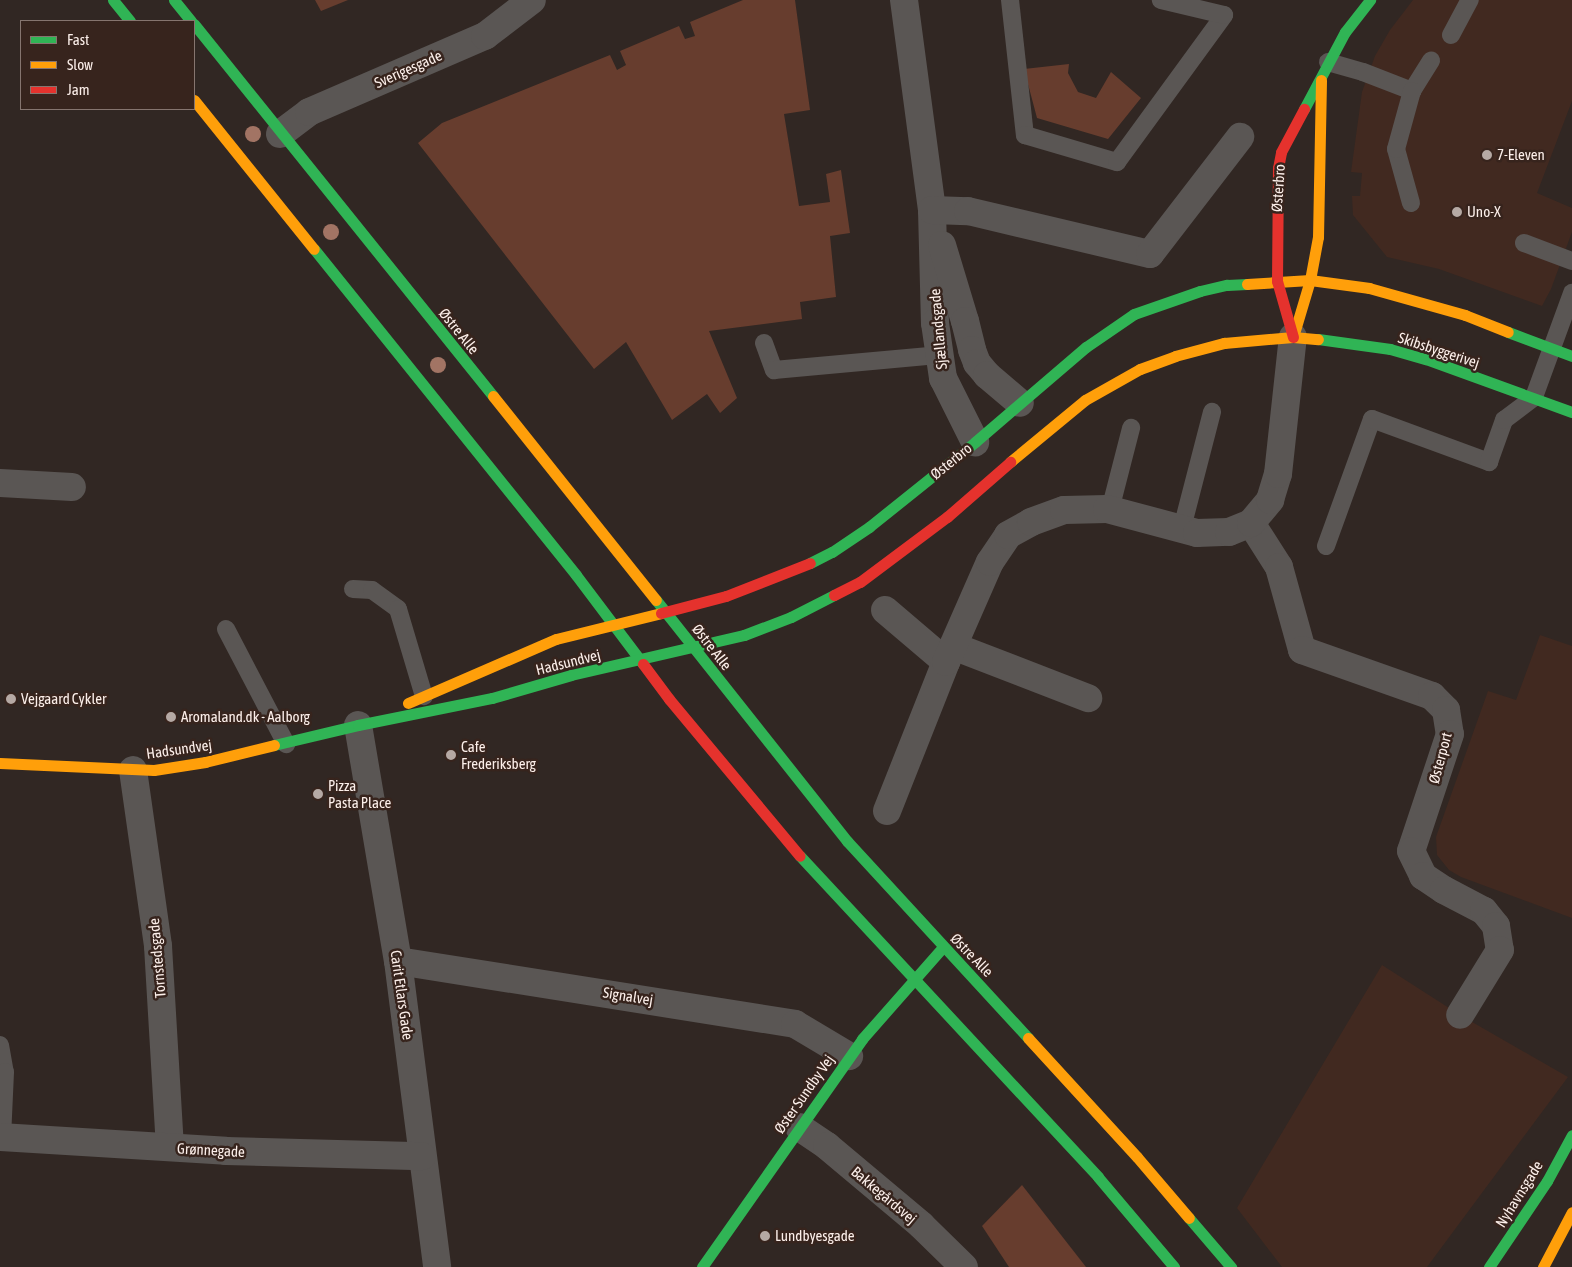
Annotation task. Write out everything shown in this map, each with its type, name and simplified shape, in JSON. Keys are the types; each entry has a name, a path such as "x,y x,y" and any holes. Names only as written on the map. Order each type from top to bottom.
{"street":[{"path":"113,0 129,20"},
{"path":"174,0 190,20"},
{"name":"Sverigesgade","path":"280,134 309,112 485,36 532,0"},
{"name":"Sjællandsgade","path":"904,0 932,210 935,323 943,378 975,442"},
{"name":"Østerbro","path":"1293,337 1278,281 1278,168 1281,152 1345,32 1370,0"},
{"name":"Østre Alle","path":"195,25 847,841 1137,1157 1231,1267"},
{"name":"Østerbro","path":"887,811 949,654 990,562 1008,535 1031,522 1064,510 1110,510 1197,533 1229,532 1251,523 1270,500 1278,474 1293,337 1310,280 1318,237 1325,68"},
{"path":"195,101 498,477 638,660 774,828 1098,1177 1174,1267"},
{"path":"932,210 968,211 1150,254 1240,137"},
{"name":"Sjællandsgade","path":"932,210 978,363 987,375 1020,403"},
{"path":"1310,280 1369,288 1422,301 1466,315 1572,356"},
{"name":"Østerbro","path":"612,625 726,596 801,568 832,552 869,528 975,442 1086,347 1134,314 1169,300 1227,285 1310,280"},
{"path":"638,660 753,631 791,617 860,582 947,517 1042,433 1085,400 1140,370 1175,356 1224,343 1293,337"},
{"name":"Skibsbyggerivej","path":"1293,337 1355,343 1390,349 1426,359 1572,412"},
{"path":"0,483 72,487"},
{"name":"Østerport","path":"1251,523 1278,567 1302,650 1432,696 1446,710 1450,734 1411,851 1423,876 1444,890 1484,911 1496,926 1500,950 1460,1015"},
{"path":"885,610 949,654 1088,698"},
{"name":"Hadsundvej","path":"358,725 556,640 612,625"},
{"name":"Hadsundvej","path":"0,763 154,770 206,762 358,725 492,698 638,660"},
{"name":"Carit Etlars Gade","path":"358,725 398,960 437,1267"},
{"name":"Tornstedsgade","path":"133,770 158,946 170,1147"},
{"name":"Øster Sundby Vej","path":"702,1267 849,1056 913,978 943,947"},
{"name":"Signalvej","path":"398,960 795,1024 849,1056"},
{"name":"Bakkegårdsvej","path":"799,1127 827,1146 921,1226 964,1267"},
{"name":"Nyhavnsgade","path":"1489,1267 1547,1180 1572,1135"},
{"name":"Grønnegade","path":"1,1137 226,1151 422,1156"},
{"path":"1542,1267 1572,1212"}],"lane":[{"path":"1010,0 1026,135 1117,162 1224,15 1161,0"},
{"path":"1450,35 1470,0"},
{"path":"1411,203 1396,150 1412,91 1431,61"},
{"path":"1325,68 1363,72 1412,91"},
{"path":"1524,243 1572,261"},
{"path":"1326,546 1372,419 1489,462 1504,420 1534,398 1572,293"},
{"path":"764,343 774,370 940,355"},
{"path":"1182,528 1212,412"},
{"path":"1110,510 1131,428"},
{"path":"353,589 372,590 398,609 424,696"},
{"path":"226,629 286,744"},
{"path":"0,1046 5,1072 1,1137"}],"shaded area":[{"path":"315,0 348,0 321,11"},
{"path":"743,0 795,0 810,110 784,114 799,206 830,202 826,174 841,170 850,233 830,236 836,297 800,302 802,319 709,331 737,398 720,413 707,394 672,420 626,342 594,369 418,143 442,123 610,55 617,70 626,65 620,51 679,26 685,39 695,36 690,22"},
{"path":"1413,0 1572,0 1572,101 1537,193 1572,208 1572,232 1551,289 1542,306 1439,269 1387,257 1353,215 1352,196 1360,196 1362,173 1351,172 1362,92 1375,56 1390,30"},
{"path":"1069,64 1068,73 1078,92 1096,98 1111,72 1141,98 1108,139 1037,118 1024,69"},
{"path":"1540,635 1572,646 1572,918 1461,877 1449,870 1437,855 1436,837 1488,691 1516,700"},
{"path":"1382,965 1460,1015 1568,1077 1427,1267 1282,1267 1237,1208"},
{"path":"1022,1185 1086,1267 1009,1267 982,1226"}],"traffic: fast":[{"path":"113,0 129,20"},
{"path":"174,0 190,20"},
{"path":"1304,109 1345,32 1370,0"},
{"path":"195,25 493,396"},
{"path":"314,249 576,575 643,664"},
{"path":"810,563 832,552 869,527 975,442 1086,347 1134,314 1200,291 1227,285 1247,284"},
{"path":"1508,332 1572,356"},
{"path":"1318,339 1390,349 1426,359 1572,412"},
{"path":"274,745 358,725 492,698 571,675 744,635 791,617 834,595"},
{"path":"656,600 847,841 1028,1038"},
{"path":"800,856 1098,1177 1174,1267"},
{"path":"702,1267 862,1039 943,947"},
{"path":"1489,1267 1547,1181 1572,1135"},
{"path":"1189,1218 1231,1267"}],"traffic: slow":[{"path":"1293,337 1310,280 1318,237 1321,80"},
{"path":"195,101 314,249"},
{"path":"1247,284 1310,280 1369,288 1465,315 1508,332"},
{"path":"1010,462 1085,400 1140,369 1175,356 1224,343 1293,337 1318,339"},
{"path":"493,396 656,600"},
{"path":"408,703 556,639 661,613"},
{"path":"0,763 154,770 205,762 274,745"},
{"path":"1028,1038 1137,1157 1189,1218"},
{"path":"1543,1267 1572,1212"}],"traffic: jam":[{"path":"1293,337 1277,281 1278,168 1281,152 1304,109"},
{"path":"834,595 860,582 947,517 1010,462"},
{"path":"661,613 726,596 810,563"},
{"path":"643,664 669,699 800,856"}],"place":[{"name":"7-Eleven","path":"1487,155"},
{"name":"Uno-X","path":"1457,212"},
{"name":"Vejgaard Cykler","path":"11,699"},
{"name":"Aromaland.dk - Aalborg","path":"171,717"},
{"name":"Cafe Frederiksberg","path":"451,755"},
{"name":"Pizza Pasta Place","path":"318,794"},
{"name":"Lundbyesgade","path":"765,1236"}]}
